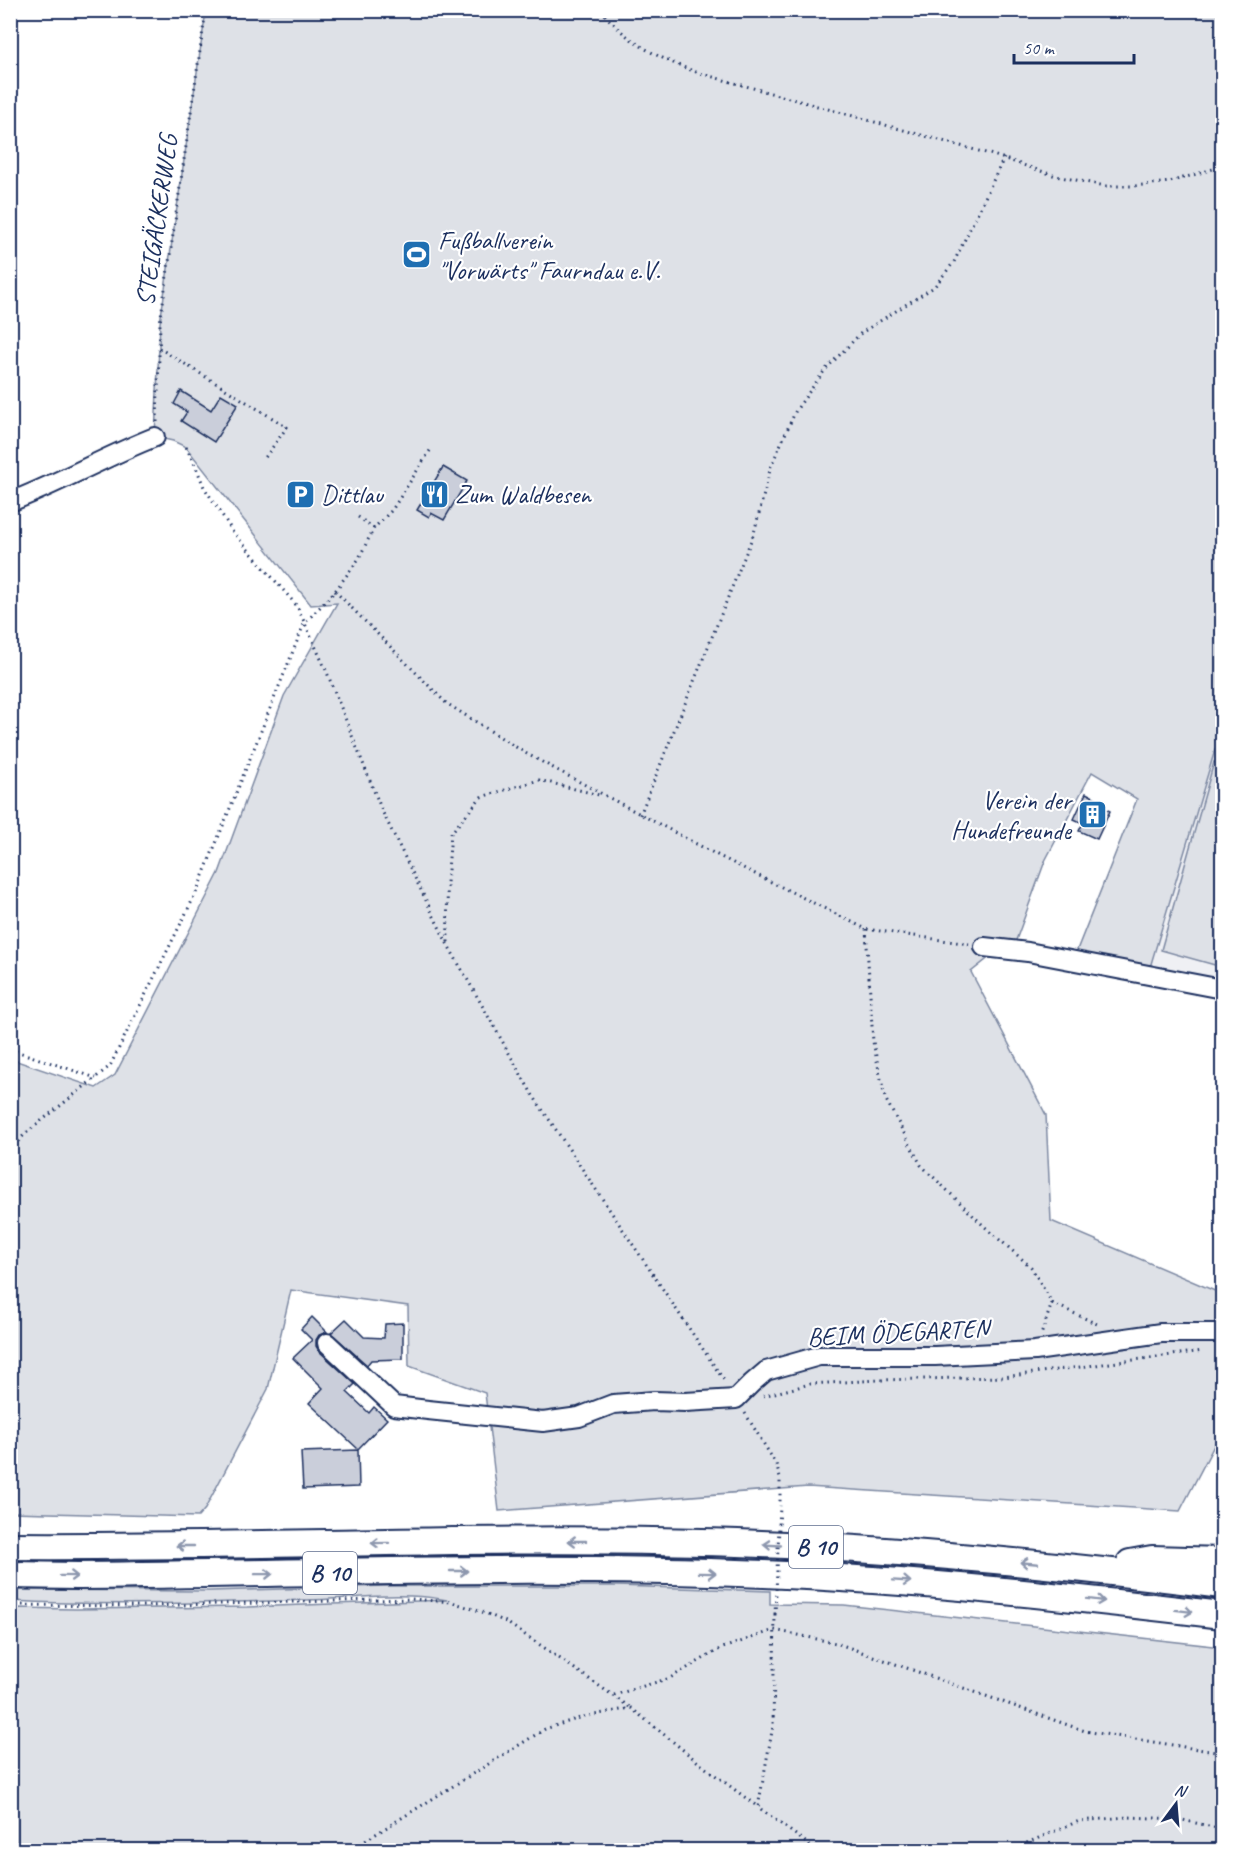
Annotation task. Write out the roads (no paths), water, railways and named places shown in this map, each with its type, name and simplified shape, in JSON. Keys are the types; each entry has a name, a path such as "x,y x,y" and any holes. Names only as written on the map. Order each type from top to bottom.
{"highway":[{"name":"B 10","path":"10,1546 532,1541 759,1544 928,1554 1088,1568 1222,1585"},
{"name":"B 10","path":"1088,1568 1152,1559 1222,1562"},
{"name":"B 10","path":"10,1575 542,1571 761,1574 936,1584 1037,1593 1222,1615"}],"lane":[{"path":"10,502 44,489 155,437"},
{"path":"984,947 1028,952 1222,989"},
{"name":"BEIM ÖDEGARTEN","path":"327,1343 394,1406 543,1422 579,1417 613,1404 654,1401 685,1402 738,1397 766,1371 819,1356 935,1356 1035,1351 1161,1333 1222,1333"}],"place":[{"name":"Fußballverein \"Vorwärts\" Faurndau e.V.","path":"417,255"},
{"name":"Dittlau","path":"300,494"},
{"name":"Zum Waldbesen","path":"434,494"},
{"name":"Verein der Hundefreunde","path":"1092,815"}]}
